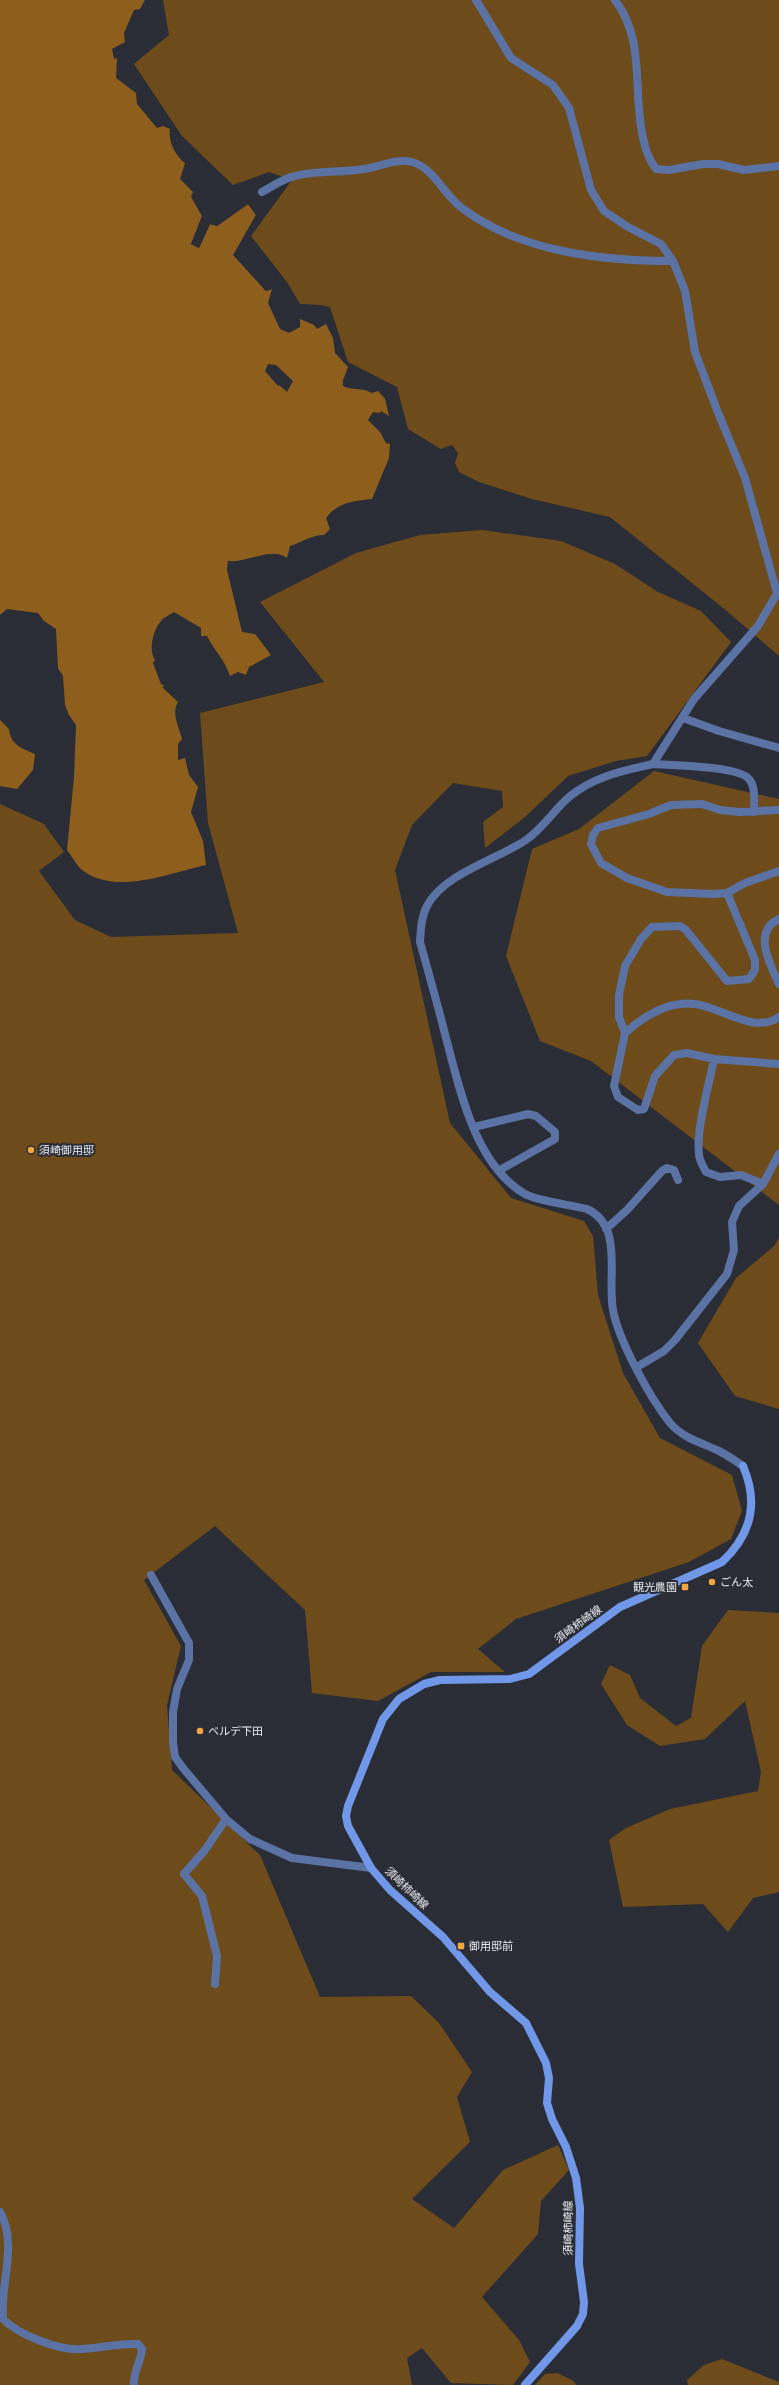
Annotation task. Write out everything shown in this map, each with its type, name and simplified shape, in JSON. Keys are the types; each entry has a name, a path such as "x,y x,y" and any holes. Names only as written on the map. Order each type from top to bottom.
{"main road":[{"name":"須崎柿崎線","path":"525,2385 577,2326 583,2314 584,2302 579,2264 580,2208 576,2178 566,2147 552,2119 547,2102 549,2078 546,2063 526,2022 490,1992 443,1937 390,1890 371,1868 352,1838 346,1816 353,1791 383,1719 399,1699 424,1684 440,1680 510,1679 529,1674 620,1607 722,1562 734,1551 743,1538 748,1523 752,1501 750,1482 743,1466"}],"street":[{"path":"476,0 511,58 553,85 569,108 591,190 604,211 628,227 661,244 673,261 685,291 695,352 745,478 778,592 758,626 694,699 653,764"},
{"path":"615,0 626,17 636,48 637,106 648,158 656,169 668,170 703,164 718,164 744,170 779,166"},
{"path":"262,192 295,176 317,171 364,169 383,164 410,161 424,166 461,208 483,222 539,246 588,255 673,261"},
{"path":"682,718 725,733 779,748"},
{"path":"743,1466 718,1450 686,1438 670,1423 651,1396 614,1315 611,1299 612,1249 603,1220 597,1213 588,1209 527,1195 513,1185 490,1158 474,1127 464,1103 420,942 421,923 427,906 442,887 527,839 570,797 590,782 604,776 653,764 728,770 742,774 749,779 753,790 754,812"},
{"path":"779,810 754,812 720,810 702,804 671,805 649,814 598,828 593,835 591,844 601,863 627,878 667,892 714,894 727,893 745,883 779,871"},
{"path":"727,893 755,960 755,970 749,979 727,981 686,930 680,926 652,927 641,939 625,966 619,995 619,1017 625,1033 614,1086 618,1096 638,1110 644,1109 655,1076 674,1055 687,1053 714,1059 779,1064"},
{"path":"779,919 773,922 767,929 764,944 779,984"},
{"path":"625,1033 641,1019 658,1011 678,1005 693,1003 712,1008 739,1019 764,1023 779,1017"},
{"path":"714,1059 703,1115 699,1154 702,1163 706,1172 720,1177 741,1175 763,1184"},
{"path":"474,1127 528,1114 536,1116 555,1132 555,1139 500,1170"},
{"path":"637,1367 664,1351 675,1340 727,1274 734,1250 732,1222 739,1206 763,1184 779,1154"},
{"path":"606,1229 627,1210 662,1171 667,1168 674,1170 678,1180"},
{"path":"151,1575 189,1643 189,1660 177,1689 173,1712 173,1742 175,1757 226,1819 250,1839 292,1858 371,1868"},
{"path":"215,1984 217,1956 202,1896 184,1874 204,1850 226,1819"},
{"path":"0,2212 8,2236 0,2289 3,2319 11,2328 55,2346 80,2349 125,2343 138,2344 142,2349 141,2357 134,2370 134,2385"}],"shaded area":[{"path":"0,0 145,0 140,9 134,10 124,33 125,42 112,49 114,59 117,58 116,78 136,93 137,104 157,128 163,126 170,129 170,139 173,148 185,163 180,179 193,192 191,197 202,216 191,244 199,248 210,224 217,226 248,204 256,215 234,255 266,291 272,289 268,303 280,329 289,333 300,327 300,319 314,325 317,329 326,324 333,338 335,353 348,367 343,380 343,386 372,393 378,391 385,399 389,416 381,411 380,413 373,412 368,420 380,432 386,443 390,444 389,458 372,499 341,505 326,518 330,529 324,535 311,537 290,546 287,558 281,555 267,554 244,560 228,561 227,570 242,632 255,634 271,655 249,667 246,675 238,672 230,676 225,664 207,636 201,636 201,628 174,612 165,617 156,629 152,640 152,651 155,660 153,663 161,684 165,686 162,687 178,702 175,715 182,739 178,744 178,760 185,758 189,775 198,787 191,812 203,841 206,865 159,877 126,882 96,878 78,866 67,850 74,777 76,725 69,715 65,705 63,676 58,668 56,629 44,621 38,613 7,609 0,615","holes":["268,364 276,365 293,381 287,392 279,385 278,386 265,371"]},
{"path":"163,0 779,0 779,656 728,612 610,517 532,499 479,482 459,472 455,463 458,453 452,445 441,449 408,429 397,387 348,362 330,307 300,304 287,282 251,236 292,180 269,172 233,185 182,136 134,64 169,35"},
{"path":"482,530 561,541 615,564 658,592 701,611 731,642 647,756 616,761 568,776 525,817 485,848 483,822 503,807 502,791 453,783 412,825 395,870 450,1123 511,1198 584,1221 593,1236 598,1295 623,1373 660,1438 732,1475 742,1511 731,1539 689,1562 516,1619 478,1649 505,1672 431,1672 378,1701 312,1693 305,1610 215,1526 144,1580 181,1646 167,1705 172,1770 260,1855 320,1997 411,1996 439,2023 472,2072 457,2097 470,2142 412,2199 454,2228 503,2170 558,2145 569,2170 541,2201 538,2234 482,2297 519,2340 530,2362 513,2385 451,2383 422,2348 407,2358 412,2385 0,2385 0,804 44,824 64,852 39,871 75,920 111,937 238,933 208,823 200,713 324,682 260,602 356,553 420,535"},
{"path":"0,720 9,729 14,742 21,748 35,754 33,770 17,789 0,786"},
{"path":"654,771 779,799 779,1205 591,1061 540,1041 506,956 532,849 579,829"},
{"path":"779,1238 779,1409 735,1396 698,1343 736,1278 774,1246"},
{"path":"728,1610 779,1613 779,1892 753,1898 728,1932 703,1904 623,1907 609,1840 626,1828 670,1809 758,1791 761,1772 745,1701 705,1739 660,1746 627,1725 601,1684 610,1665 630,1675 640,1698 676,1726 691,1718 702,1646"},
{"path":"722,2359 779,2382 779,2385 688,2385 687,2380 704,2365"},
{"path":"557,2373 572,2380 577,2385 535,2385 545,2374"}],"pier":[{"path":"247,202 258,216 236,255 266,289 274,288 266,291 233,255 256,215 248,204 217,226 210,224 199,248 191,244 203,214 204,217 193,243 198,245 209,223 217,224"}],"place":[{"name":"須崎御用邸","path":"31,1150"},
{"name":"ごん太","path":"712,1582"},
{"name":"観光農園","path":"685,1587"},
{"name":"ベルデ下田","path":"200,1731"},
{"name":"御用邸前","path":"461,1946"}]}
